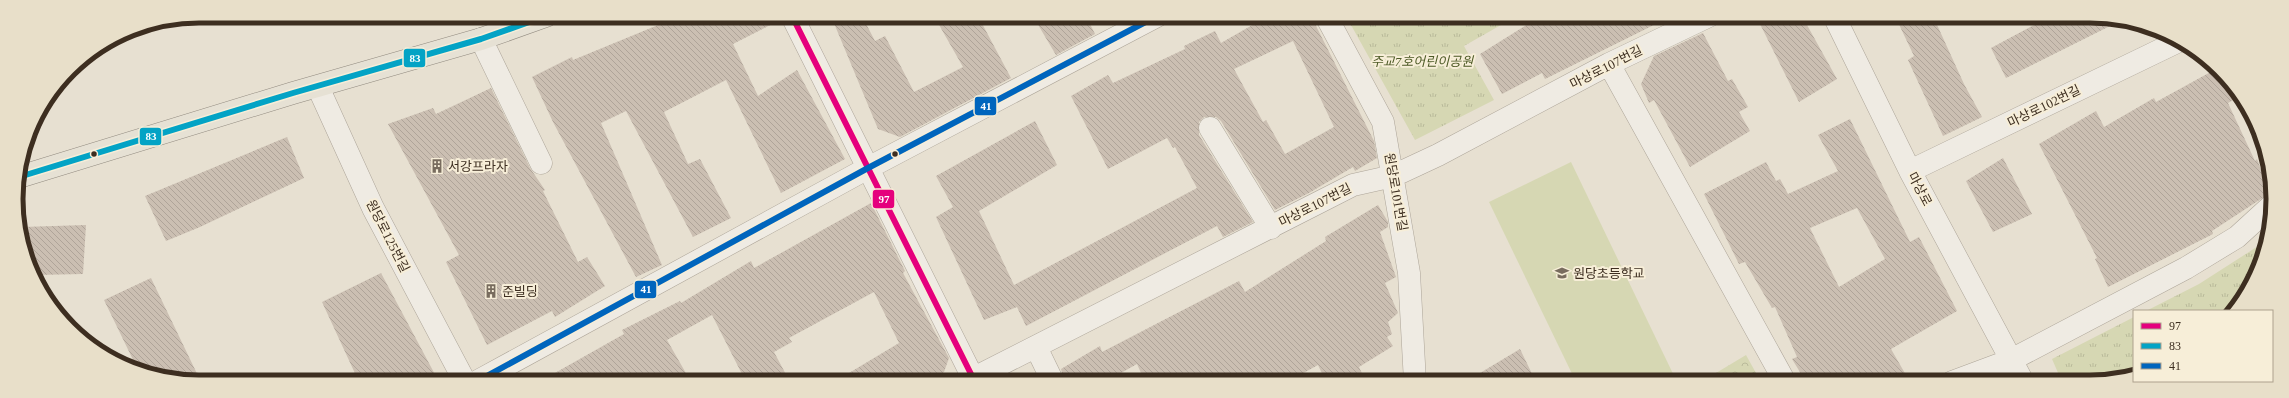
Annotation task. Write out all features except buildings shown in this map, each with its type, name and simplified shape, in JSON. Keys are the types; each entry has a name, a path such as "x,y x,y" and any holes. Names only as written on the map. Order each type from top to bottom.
{"main road":[{"path":"25,175 318,86 481,39 526,23"}],"street":[{"path":"796,23 969,375"},
{"path":"489,375 868,168 1144,23"},
{"name":"원당로101번길","path":"1330,23 1383,122 1409,273 1416,375"},
{"name":"마상로107번길","path":"981,375 1353,185 1393,176 1438,155 1609,64 1694,23"},
{"name":"마상로","path":"1837,23 1910,171 2019,375"},
{"path":"481,39 541,163"},
{"name":"마상로102번길","path":"1910,171 2173,44"},
{"path":"1609,64 1781,375"},
{"name":"원당로125번길","path":"318,86 373,208 461,375"},
{"path":"1210,128 1271,228"},
{"path":"1971,375 2011,360 2186,268 2237,236 2266,210"},
{"path":"1036,347 1050,375"}],"green space":[{"name":"주교7호어린이공원","path":"1350,23 1500,23 1501,25 1464,46 1494,100 1415,140"},
{"path":"1571,162 1674,375 1573,375 1489,202"},
{"path":"2260,245 2248,277 2226,310 2148,310 2199,284"},
{"path":"2133,318 2133,370 2102,375 2059,375 2052,359"},
{"path":"1746,355 1757,375 1717,375 1716,373"}],"transit line":[{"name":"83","path":"25,175 293,93 481,39 526,23"},
{"name":"97","path":"796,23 972,375"},
{"name":"41","path":"489,375 868,168 1144,23"}],"place":[{"name":"서강프라자","path":"437,166"},
{"name":"원당초등학교","path":"1562,273"},
{"name":"준빌딩","path":"491,291"}]}
